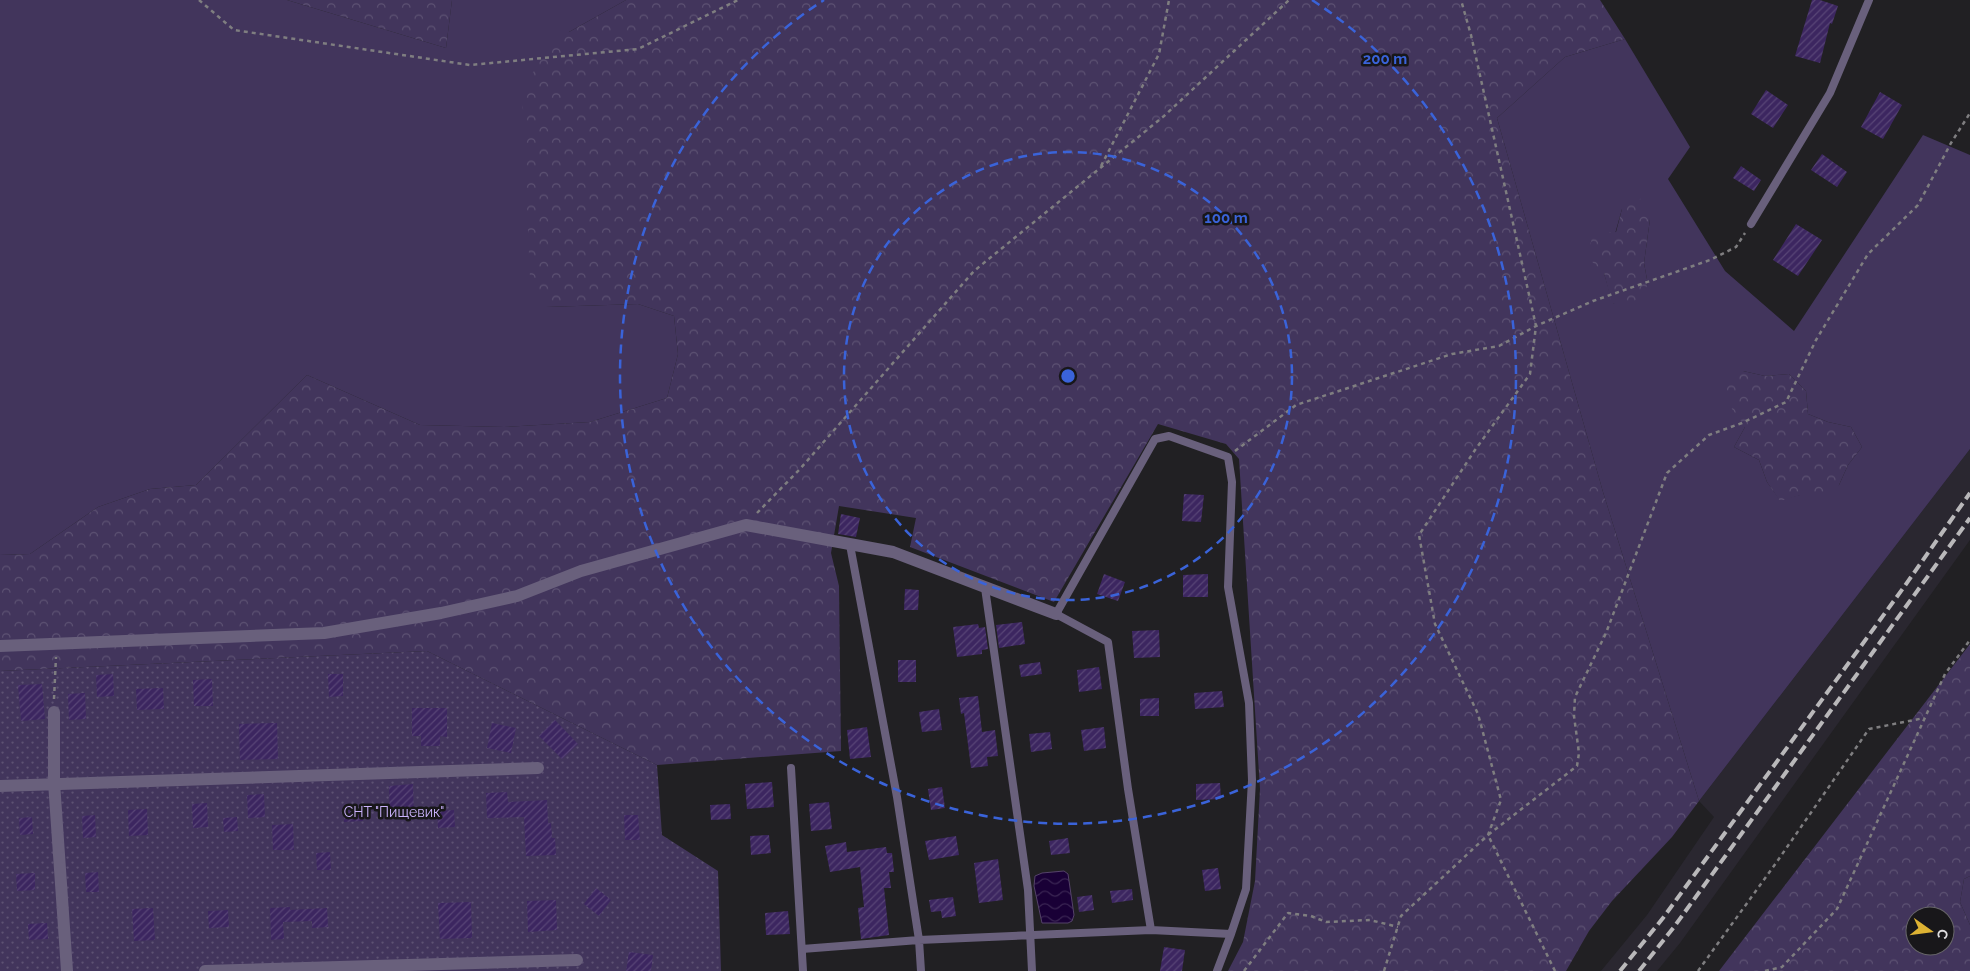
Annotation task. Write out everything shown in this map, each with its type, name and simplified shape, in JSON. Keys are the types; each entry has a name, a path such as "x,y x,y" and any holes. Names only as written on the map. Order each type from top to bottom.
{"street":[{"path":"0,646 334,632 441,613 517,596 581,571 746,525 893,552 1056,614"},
{"path":"54,712 54,782 67,971"},
{"path":"0,786 54,782 538,768"},
{"path":"205,971 577,960"}],"lane":[{"path":"1751,224 1830,93 1869,0"},
{"path":"1151,930 1128,789 1108,642 1056,614 1155,439 1168,436 1228,457 1232,482 1228,587 1249,703 1252,780 1246,888 1217,971"},
{"path":"850,545 897,797 919,940 921,971"},
{"path":"985,588 1028,890 1032,971"},
{"path":"791,768 802,971"},
{"path":"802,949 1031,934 1151,930 1230,934"}],"path":[{"path":"199,0 234,30 470,65 638,48 738,0"},
{"path":"1101,167 1159,54 1169,0"},
{"path":"746,525 799,470 974,271 1164,116 1289,0"},
{"path":"1461,0 1471,35 1536,326 1530,374 1419,535 1434,624 1478,714 1484,744 1501,800 1488,834 1555,971"},
{"path":"1384,971 1401,916 1488,834 1577,766 1579,753 1574,716 1575,697 1606,633 1667,473 1709,435 1742,423 1786,402 1816,340 1868,254 1918,205 1951,143 1970,113"},
{"path":"1228,457 1296,405 1452,354 1499,346 1536,326 1593,302 1710,260 1736,246 1751,224"},
{"path":"1766,971 1782,966 1836,909 1945,674 1970,640"},
{"path":"54,712 56,644"},
{"path":"1698,971 1869,729 1924,718"},
{"path":"1244,971 1288,913 1311,916 1326,922 1370,920 1398,927"}],"shaded area":[{"path":"1970,449 1970,540 1680,943 1657,971 1601,971 1647,915 1714,817 1699,801"}],"green space":[{"path":"0,0 287,0 446,48 452,0 626,0 569,32 546,307 638,304 674,316 678,354 667,398 590,422 504,427 420,425 307,375 196,485 150,489 98,507 30,554 0,555"},
{"path":"287,0 452,0 446,48"},
{"path":"626,0 1600,0 1625,39 1565,57 1497,118 1603,492 1699,801 1672,837 1612,901 1589,931 1566,971 1228,971 1243,942 1255,881 1260,789 1239,459 1226,444 1158,424 1054,602 910,547 916,518 839,506 831,553 839,586 841,751 657,765 427,651 0,671 0,555 30,554 98,507 150,489 196,485 307,375 420,425 504,427 590,422 667,398 678,354 674,316 638,304 546,307 530,278 522,91 541,59 569,32"},
{"path":"1625,39 1690,147 1668,179 1725,271 1794,331 1923,135 1970,155 1970,449 1699,801 1603,492 1497,118 1565,57","holes":["1622,209 1650,219 1644,263 1648,285 1613,304 1604,273","1743,371 1765,376 1789,374 1806,391 1808,414 1828,422 1851,427 1862,447 1848,465 1839,485 1780,500 1767,482 1759,460 1734,447 1745,427"]},
{"path":"1642,198 1650,219 1644,263 1648,285 1634,302 1612,304 1604,273 1587,257 1593,234 1616,232 1622,209"},
{"path":"1743,371 1765,376 1789,374 1806,391 1808,414 1828,422 1851,427 1862,447 1848,465 1839,485 1823,501 1801,495 1780,501 1767,482 1759,460 1734,447 1745,427 1732,409 1726,386"},
{"path":"1970,644 1970,876 1964,879 1960,902 1970,925 1970,971 1719,971"},
{"name":"СНТ \"Пищевик\"","path":"427,651 657,765 662,835 718,871 721,971 0,971 0,671"},
{"path":"1970,876 1970,925 1960,902 1964,879"}],"water":[{"path":"1064,871 1068,874 1074,915 1072,921 1068,923 1042,923 1034,886 1035,876 1042,873"}],"building":[{"path":"1812,0 1820,0 1838,6 1832,24 1830,23 1820,63 1795,56"},
{"path":"1766,90 1788,105 1773,128 1751,114"},
{"path":"1880,92 1902,105 1883,139 1861,127"},
{"path":"1822,154 1847,172 1837,187 1811,170"},
{"path":"1741,166 1761,180 1754,191 1733,178"},
{"path":"1796,224 1822,240 1798,276 1773,260"},
{"path":"1184,494 1204,495 1201,522 1182,521"},
{"path":"841,514 860,518 856,537 838,534"},
{"path":"1104,574 1125,582 1118,601 1097,594"},
{"path":"1208,574 1208,597 1183,597 1183,575"},
{"path":"905,589 919,590 918,610 904,610"},
{"path":"1022,622 1025,644 999,648 996,625"},
{"path":"978,624 979,628 985,627 988,649 982,650 982,654 957,657 953,627"},
{"path":"1159,630 1160,657 1134,658 1132,631"},
{"path":"898,660 916,660 916,682 898,682"},
{"path":"1040,662 1042,674 1021,677 1019,665"},
{"path":"1099,667 1102,689 1079,692 1077,670"},
{"path":"113,674 114,696 97,697 96,675"},
{"path":"328,674 343,674 343,696 329,697"},
{"path":"212,679 213,706 194,706 193,680"},
{"path":"42,684 45,719 21,721 18,685"},
{"path":"163,688 164,709 137,710 136,689"},
{"path":"1222,691 1224,707 1195,709 1194,693"},
{"path":"85,693 86,719 69,720 68,694"},
{"path":"978,696 982,732 995,730 998,756 987,757 988,766 971,768 964,713 961,714 959,698"},
{"path":"1159,698 1159,716 1140,716 1140,699"},
{"path":"412,708 447,708 447,737 440,736 440,746 421,746 421,736 412,736"},
{"path":"939,709 942,730 922,732 919,712"},
{"path":"555,720 578,744 562,759 539,736"},
{"path":"277,723 278,759 240,760 239,724"},
{"path":"492,723 516,728 511,753 487,748"},
{"path":"867,727 871,757 850,759 847,730"},
{"path":"1104,727 1106,748 1084,751 1081,730"},
{"path":"1050,732 1052,749 1031,752 1029,734"},
{"path":"772,782 774,807 747,809 745,784"},
{"path":"1220,783 1221,799 1196,800 1196,784"},
{"path":"413,784 414,818 390,819 389,786"},
{"path":"942,787 945,808 931,810 928,789"},
{"path":"507,792 508,802 547,800 548,823 551,823 552,838 555,838 556,855 526,856 524,817 487,818 486,793"},
{"path":"264,794 265,817 248,818 247,795"},
{"path":"829,802 832,829 811,831 809,804"},
{"path":"207,803 208,827 193,828 192,804"},
{"path":"730,804 731,819 711,820 710,805"},
{"path":"147,809 148,835 129,836 128,810"},
{"path":"362,809 363,821 344,822 344,810"},
{"path":"454,810 455,827 438,828 437,811"},
{"path":"95,815 96,837 83,838 82,816"},
{"path":"624,815 638,815 640,840 625,840"},
{"path":"32,817 33,834 20,835 19,818"},
{"path":"237,817 238,831 224,832 223,818"},
{"path":"293,824 294,850 273,850 272,825"},
{"path":"769,835 771,853 751,855 750,836"},
{"path":"956,836 959,855 929,860 925,841"},
{"path":"1068,838 1070,853 1051,855 1049,841"},
{"path":"846,842 847,852 886,847 887,853 892,853 894,872 889,872 891,888 884,888 889,935 861,939 858,908 864,907 860,867 830,872 825,846"},
{"path":"330,852 331,870 317,870 316,853"},
{"path":"998,859 1003,900 979,903 974,863"},
{"path":"1218,868 1221,889 1205,891 1202,870"},
{"path":"98,872 99,892 86,892 85,873"},
{"path":"35,873 35,890 17,891 16,874"},
{"path":"596,888 611,900 599,916 584,904"},
{"path":"1132,889 1133,900 1112,903 1110,891"},
{"path":"1092,895 1094,910 1079,912 1077,897"},
{"path":"953,897 956,916 942,918 941,911 931,912 929,900"},
{"path":"556,900 557,930 528,932 527,901"},
{"path":"471,902 472,938 440,939 438,903"},
{"path":"290,907 290,910 327,908 328,927 312,928 312,921 283,922 284,939 271,940 270,908"},
{"path":"153,908 155,940 134,941 132,909"},
{"path":"228,910 229,927 209,928 208,911"},
{"path":"788,911 790,934 766,935 765,913"},
{"path":"47,923 48,939 29,940 28,924"},
{"path":"1164,947 1185,950 1182,971 1160,971"},
{"path":"629,952 653,955 651,971 626,971"}],"railway":[{"path":"1620,971 1663,918 1904,587 1970,493"},
{"path":"1639,971 1674,927 1970,518"}]}
